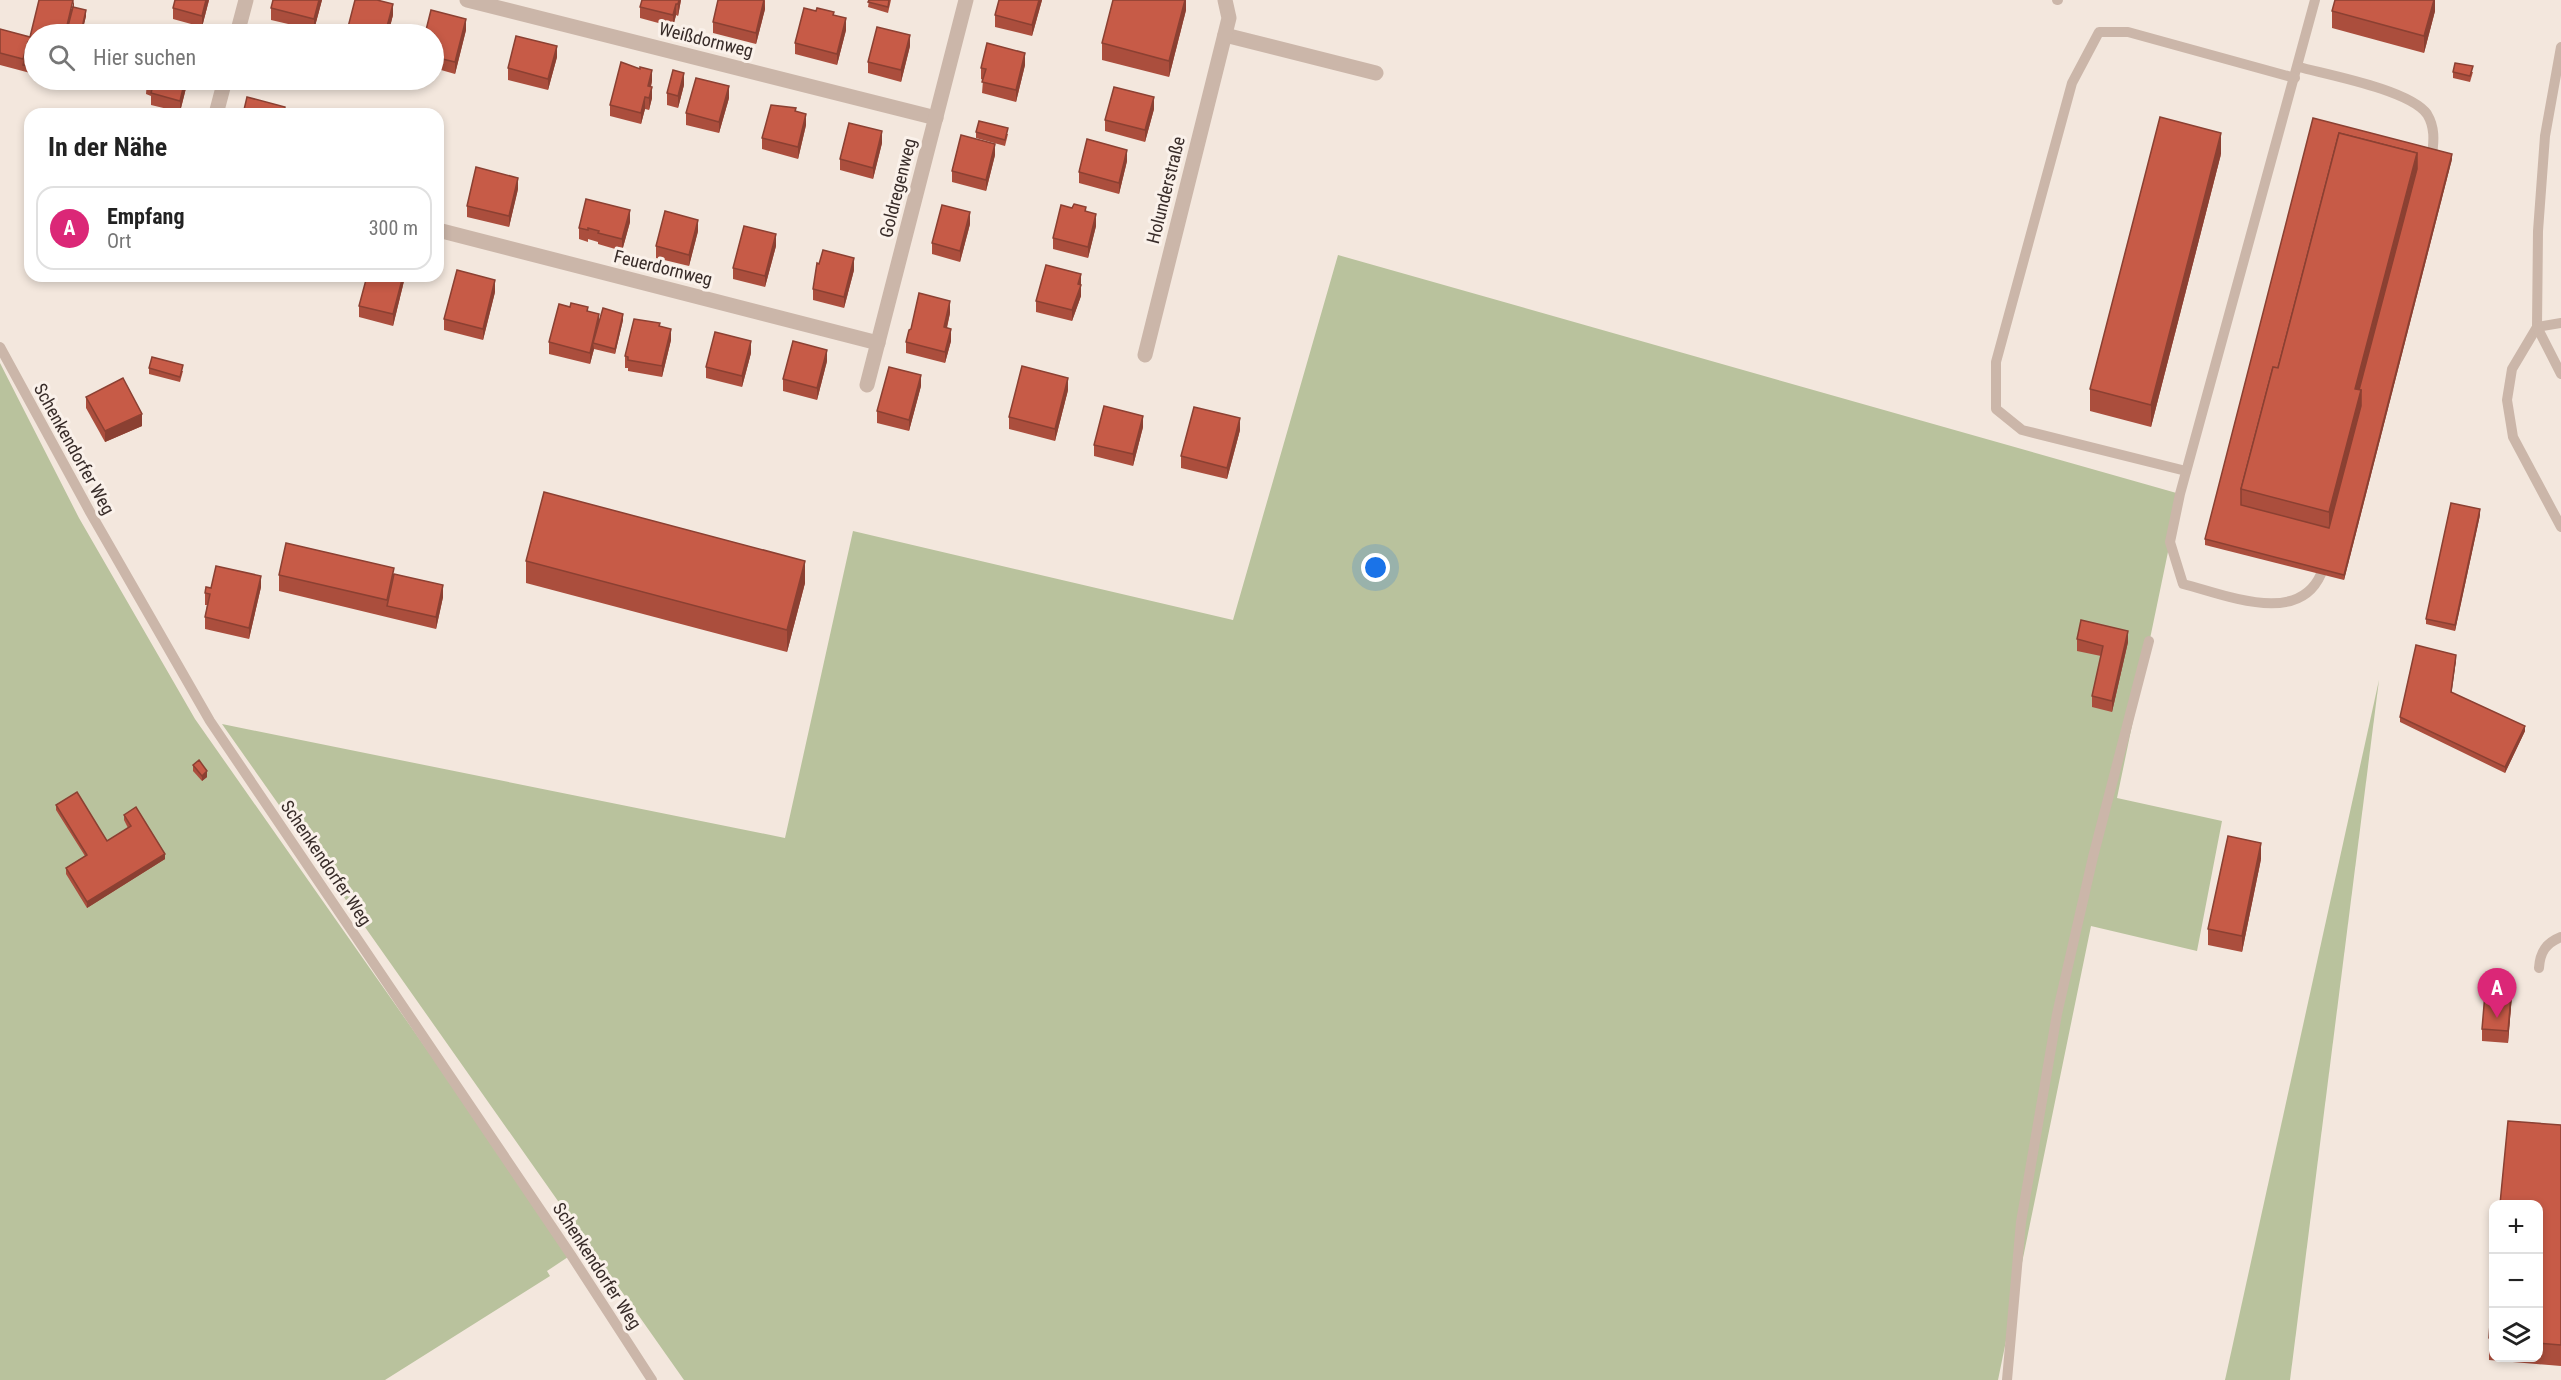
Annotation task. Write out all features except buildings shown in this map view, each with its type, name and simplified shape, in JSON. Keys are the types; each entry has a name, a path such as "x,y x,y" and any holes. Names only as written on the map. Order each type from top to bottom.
{"street":[{"path":"240,24 246,0"},
{"name":"Weißdornweg","path":"467,0 936,118"},
{"name":"Goldregenweg","path":"867,385 966,0"},
{"name":"Holunderstraße","path":"1145,355 1230,18 1225,0"},
{"path":"1225,35 1376,73"},
{"path":"218,108 222,90"},
{"name":"Feuerdornweg","path":"444,232 878,343"}],"lane":[{"path":"2315,0 2187,471 2170,542 2183,584 2267,605 2289,602 2303,595 2317,584 2321,574"},
{"path":"2187,471 2022,430 1996,409 1996,362 2072,83 2099,32 2128,32 2297,73 2394,93 2413,101 2427,115 2435,137 2432,154"},
{"path":"2561,47 2545,136 2538,231 2536,327 2512,369 2506,400 2513,437 2561,527"},
{"path":"2536,327 2561,323"},
{"path":"2536,327 2561,374"},
{"name":"Schenkendorfer Weg","path":"0,347 90,512 210,721 575,1260 652,1380"},
{"path":"2007,1380 2021,1222 2057,1014 2093,857 2149,640"},
{"path":"2539,968 2540,955 2546,946 2561,937"}],"green space":[{"path":"1338,255 2180,494 2117,798 2222,821 2197,951 2091,926 1998,1380 684,1380 222,724 785,838 853,531 1233,620"},
{"path":"0,363 79,518 195,719 571,1255 547,1271 550,1276 385,1380 0,1380"},
{"path":"2379,680 2290,1380 2225,1380"}],"place":[{"name":"Empfang","path":"2497,1018"}]}
